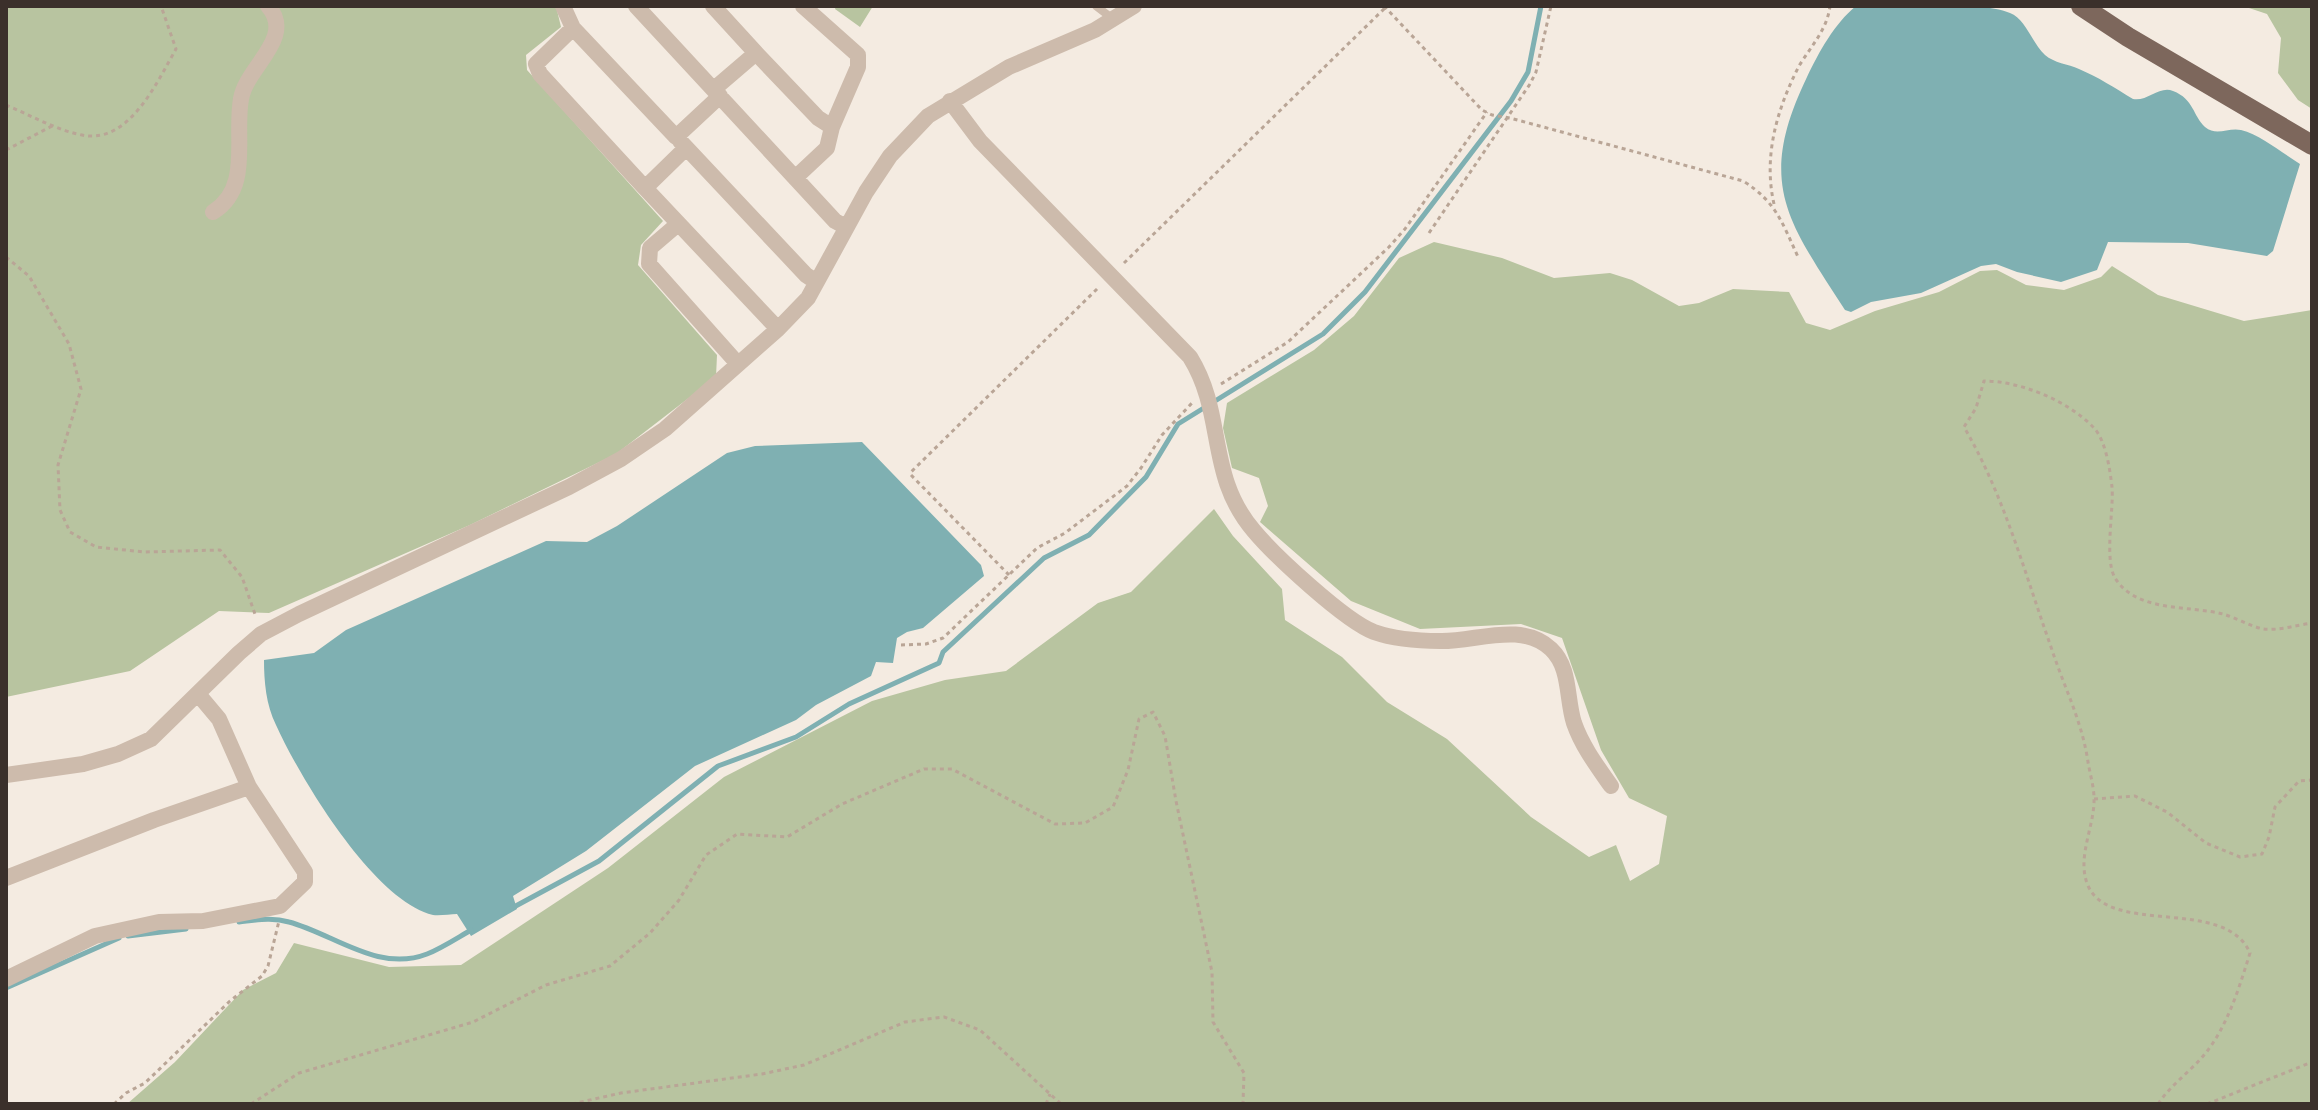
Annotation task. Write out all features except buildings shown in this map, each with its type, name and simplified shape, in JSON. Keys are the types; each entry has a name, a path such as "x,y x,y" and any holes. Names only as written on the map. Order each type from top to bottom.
{"main road":[{"path":"2081,6 2312,145"}],"street":[{"path":"213,212 226,204 238,181 241,97 277,32 276,15 268,6"},
{"path":"563,6 573,28 815,281"},
{"path":"636,6 835,221 846,227"},
{"path":"713,6 818,118 832,127"},
{"path":"6,775 83,764 118,754 151,739 261,634 569,487 621,459 665,429 778,329 808,298 846,227 890,156 928,116 1009,67 1095,30 1134,6"},
{"path":"795,178 827,148 832,127 858,67 858,55 806,7"},
{"path":"573,28 536,64 540,74 778,329"},
{"path":"645,188 717,93 756,53"},
{"path":"950,101 980,141 1190,357 1201,375 1210,403 1217,454 1230,496 1254,531 1346,615 1373,631 1401,638 1442,641 1516,634 1543,642 1563,666 1574,722 1584,745 1611,786"},
{"path":"678,224 650,248 649,264 738,364"},
{"path":"6,979 95,936 159,922 203,921 280,906 305,882 305,872 249,787 219,719 198,694"},
{"path":"6,878 154,820 249,787"}],"lane":[{"path":"1096,6 1114,19"}],"path":[{"path":"6,105 82,135 104,136 143,107 176,49 161,6"},
{"path":"1384,6 1482,110 1743,181 1763,193 1775,207"},
{"path":"1429,233 1536,72 1551,6"},
{"path":"1799,259 1775,207 1769,184 1770,157 1778,112 1800,66 1828,21 1830,6"},
{"path":"6,150 54,125"},
{"path":"6,257 29,276 69,344 81,389 58,465 60,510 70,532 96,547 144,552 220,550 242,577 261,634"},
{"path":"2158,1104 2169,1087 2207,1051 2224,1022 2250,953 2244,939 2217,925 2122,911 2102,903 2087,883 2086,847 2094,799 2083,731 2000,500 1982,457 1964,427 1976,408 1984,381 2004,381 2056,400 2095,429 2106,454 2112,487 2110,552 2115,577 2133,595 2161,605 2221,614 2265,629 2312,623"},
{"path":"251,1104 299,1073 473,1022 546,985 610,966 650,933 679,900 706,855 737,834 787,837 842,804 924,769 952,769 1055,824 1085,823 1113,807 1128,770 1139,719 1153,712 1165,736 1212,972 1213,1022 1244,1073 1243,1104"},
{"path":"2094,799 2135,796 2167,812 2206,843 2240,857 2262,854 2275,807 2299,781 2312,780"},
{"path":"114,1104 145,1083 230,1001 262,976 268,966 279,926"},
{"path":"572,1104 621,1093 762,1074 804,1065 905,1022 944,1017 980,1030 1061,1104"},
{"path":"2207,1104 2312,1062"},
{"path":"1046,1104 1050,1094"}],"green space":[{"path":"6,6 556,6 561,27 526,55 527,70 663,221 641,245 638,265 717,355 716,377 616,454 470,525 269,613 219,611 130,671 6,697"},
{"path":"836,6 873,6 860,27 835,9"},
{"path":"2243,6 2312,6 2312,109 2298,100 2278,73 2281,38 2267,14"},
{"path":"1434,242 1502,258 1554,278 1610,273 1632,280 1679,306 1699,303 1733,289 1789,292 1806,323 1830,330 1875,311 1939,292 1980,271 1997,270 2026,285 2064,290 2101,277 2112,266 2158,295 2244,321 2312,310 2312,1104 127,1104 175,1062 243,990 276,973 294,943 389,967 461,965 608,868 724,777 872,701 945,680 1006,671 1098,603 1131,592 1214,509 1233,536 1282,589 1285,620 1342,657 1387,702 1447,739 1531,817 1589,857 1616,845 1630,881 1659,864 1667,816 1629,798 1601,750 1562,638 1521,624 1420,629 1351,601 1260,522 1268,506 1259,478 1232,468 1223,428 1227,403 1314,350 1354,316 1399,258"}],"water":[{"path":"1957,5 2010,13 2020,20 2040,50 2053,60 2086,72 2133,99 2163,90 2173,91 2185,98 2209,130 2241,130 2264,140 2300,164 2273,251 2267,256 2188,243 2108,242 2097,270 2061,282 1996,264 1981,266 1921,293 1871,302 1851,312 1845,310 1794,225 1785,200 1781,174 1783,145 1807,77 1834,30 1856,6"},
{"path":"862,442 981,565 984,576 923,628 897,638 893,663 876,662 871,676 816,705 796,720 695,766 586,851 513,896 517,909 471,936 457,914 433,915 410,905 387,887 341,835 302,775 276,725 265,685 264,660 314,653 346,630 546,541 587,542 617,526 727,453 755,446"}],"waterway":[{"path":"512,908 599,861 718,766 796,737 849,704 939,663 943,652 1044,558 1089,535 1146,477 1178,424 1323,334 1365,292 1511,101 1528,72 1541,6"},
{"path":"239,922 270,919 289,922 356,950 391,959 409,959 427,954 471,930"},
{"path":"128,936 186,929"},
{"path":"6,988 119,938"}]}
